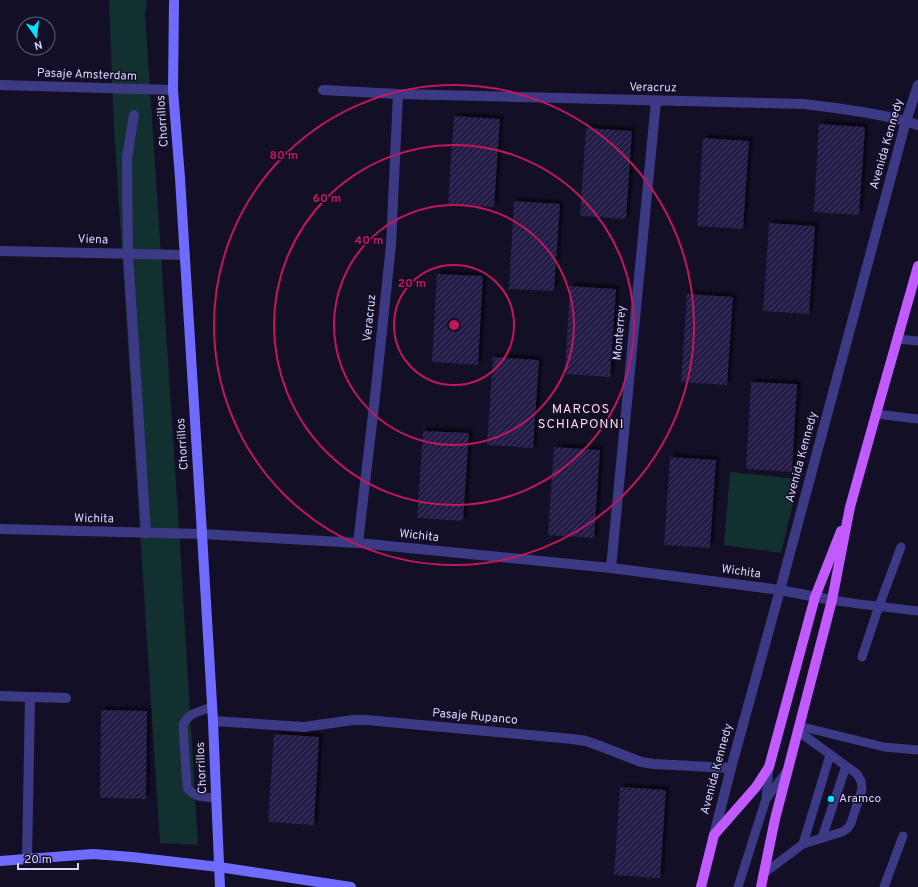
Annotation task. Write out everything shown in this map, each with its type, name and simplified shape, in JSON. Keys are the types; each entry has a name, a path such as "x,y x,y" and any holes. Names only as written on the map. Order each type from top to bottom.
{"main road":[{"name":"Avenida Kennedy","path":"763,882 775,819 832,600 850,507 918,266"},
{"name":"Avenida Kennedy","path":"701,887 714,835 756,787 769,767 815,597 850,507"}],"street":[{"name":"Chorrillos","path":"174,0 173,90 180,178 202,534 213,721 220,887"},
{"name":"Pasaje Amsterdam","path":"0,85 173,90"},
{"name":"Avenida Kennedy","path":"714,835 730,768 780,590 906,121 918,85"},
{"name":"Veracruz","path":"323,90 398,94 804,104 848,110 906,121 918,125"},
{"name":"Veracruz","path":"358,544 391,245 398,94"},
{"name":"Monterrey","path":"611,568 656,101"},
{"path":"134,115 126,172 128,254 146,533"},
{"name":"Viena","path":"0,250 185,255"},
{"name":"Wichita","path":"0,529 202,534 358,544 611,568 780,590 832,600"},
{"path":"0,696 66,698"},
{"path":"27,859 30,697"},
{"name":"Pasaje Rupanco","path":"213,721 304,727 353,720 367,720 572,739 586,741 641,762 730,768"},
{"path":"0,861 100,854 219,867 351,887"}],"lane":[{"path":"897,339 918,341"},
{"path":"876,414 918,418"},
{"path":"862,657 901,547"},
{"path":"832,600 918,611"},
{"path":"212,707 190,715 183,725 187,787 194,795 216,798"},
{"path":"799,729 884,747 918,750"},
{"path":"763,882 803,844 842,832 848,828 862,789 861,781 857,774 830,755 799,729"},
{"path":"803,844 830,755"},
{"path":"822,838 846,766"},
{"name":"Avenida Kennedy","path":"766,799 769,767"},
{"name":"Avenida Kennedy","path":"766,799 789,768"},
{"path":"738,887 766,799"},
{"path":"884,887 903,836"}],"green space":[{"path":"109,0 147,0 145,13 198,845 160,843 114,128"},
{"path":"730,472 799,479 781,553 724,545"}],"building":[{"path":"454,116 500,119 494,207 448,204"},
{"path":"819,124 865,127 859,215 814,212"},
{"path":"586,128 632,131 626,219 580,216"},
{"path":"703,138 749,141 743,229 697,226"},
{"path":"514,201 560,204 554,291 509,289"},
{"path":"769,223 815,226 809,314 763,311"},
{"path":"437,274 483,276 478,365 432,362"},
{"path":"570,286 616,289 610,377 565,374"},
{"path":"687,294 733,297 727,385 681,382"},
{"path":"493,357 539,360 533,448 487,445"},
{"path":"751,382 797,384 792,472 746,469"},
{"path":"423,431 469,433 463,521 417,518"},
{"path":"554,447 600,450 594,538 548,535"},
{"path":"670,457 716,460 710,548 664,545"},
{"path":"101,710 147,711 146,799 100,798"},
{"path":"274,734 319,737 314,825 268,822"},
{"path":"620,787 666,790 660,878 614,875"}],"place":[{"name":"Aramco","path":"831,799"}],"district":[{"name":"MARCOS SCHIAPONNI","path":"581,418"}]}
